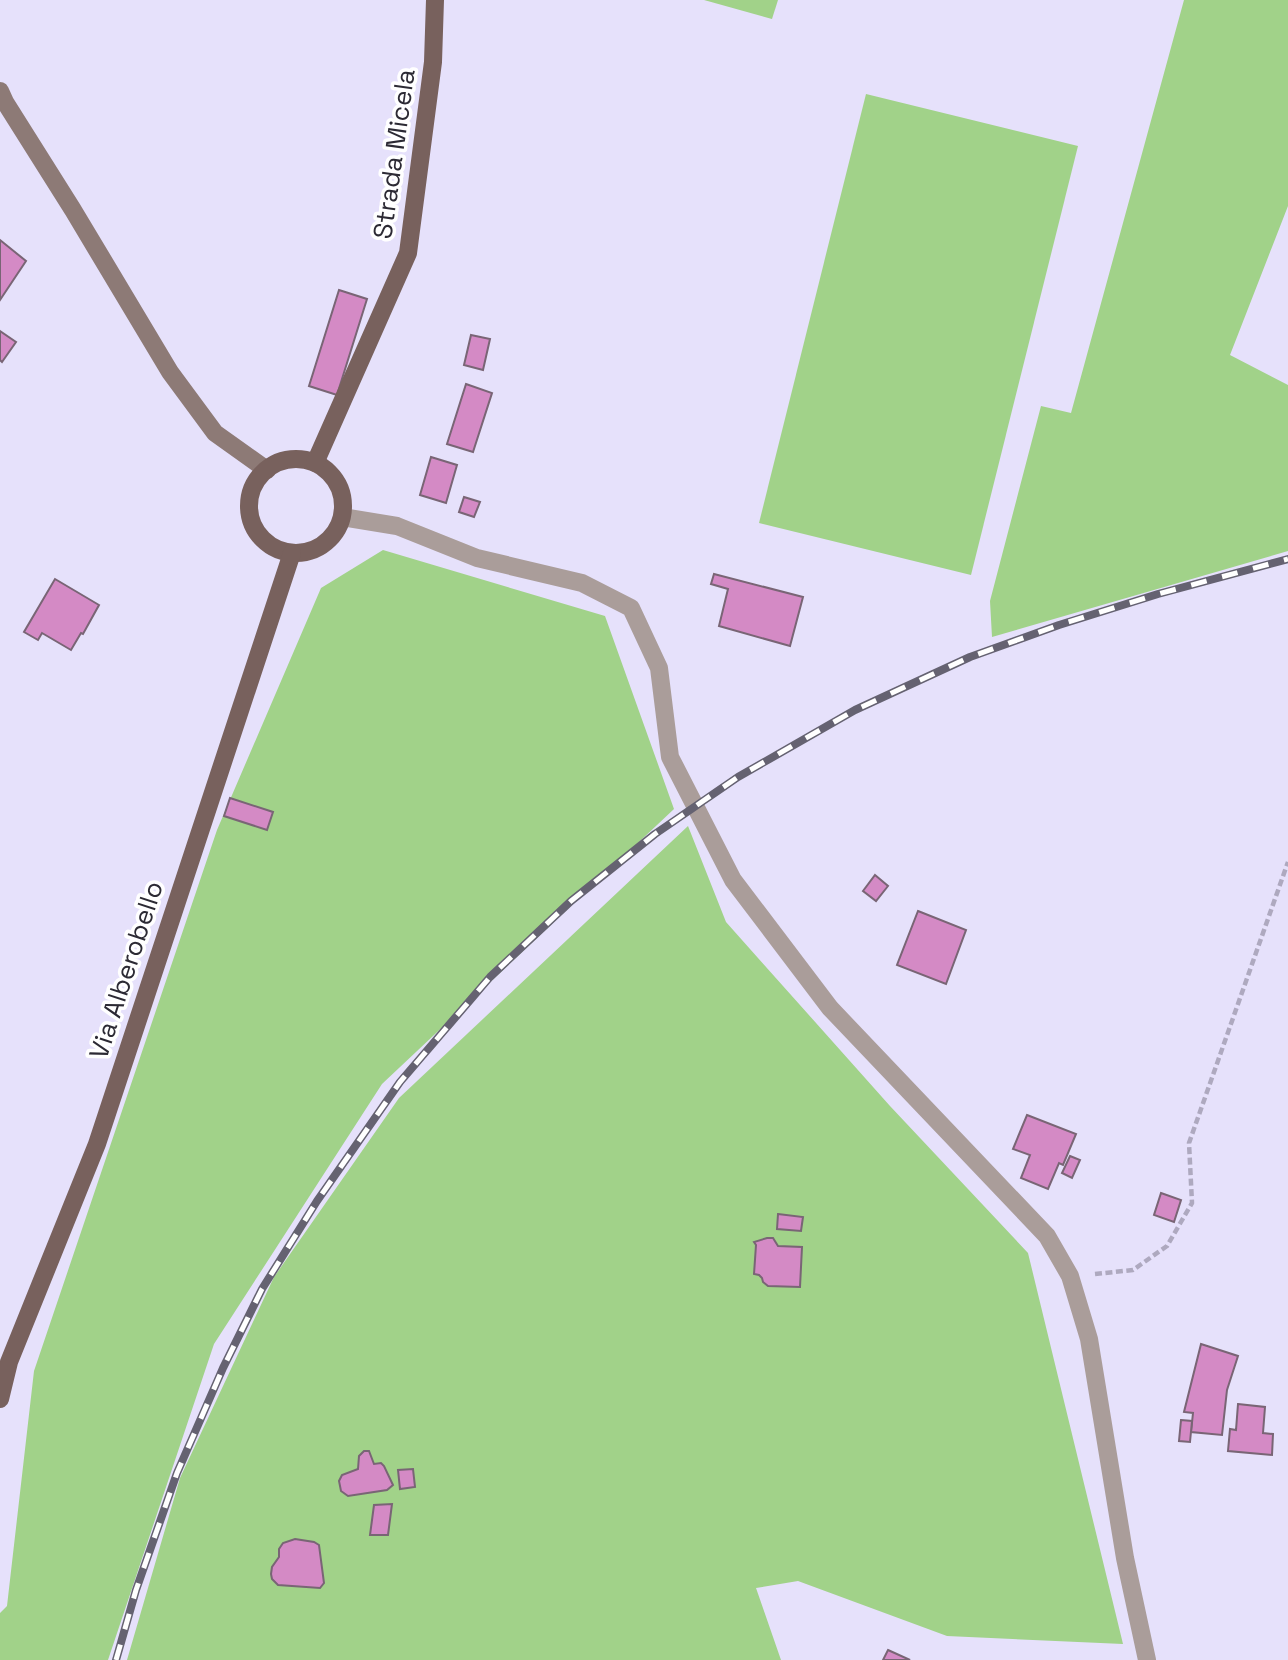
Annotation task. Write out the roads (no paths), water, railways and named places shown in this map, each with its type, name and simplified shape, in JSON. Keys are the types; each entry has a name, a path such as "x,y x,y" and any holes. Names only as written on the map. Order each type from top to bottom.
{"main road":[{"name":"Strada Micela","path":"314,463 408,253 433,62 435,0"},
{"path":"302,460 314,463 335,479 341,491 342,517 337,529 329,540 305,553 276,549 263,540 254,527 249,512 250,496 256,481 278,463 302,460"},
{"name":"Via Alberobello","path":"0,1399 9,1362 97,1144 292,553"}],"street":[{"path":"0,91 170,372 215,433 267,470"},
{"path":"342,517 397,526 477,558 583,583 631,608 659,668 670,757 733,880 830,1008 1047,1236 1070,1276 1089,1339 1125,1558 1147,1660"}],"railway":[{"path":"116,1660 136,1590 177,1473 223,1368 262,1289 317,1201 400,1082 490,977 571,901 655,834 738,777 855,710 970,657 1059,625 1158,594 1288,559"}]}
